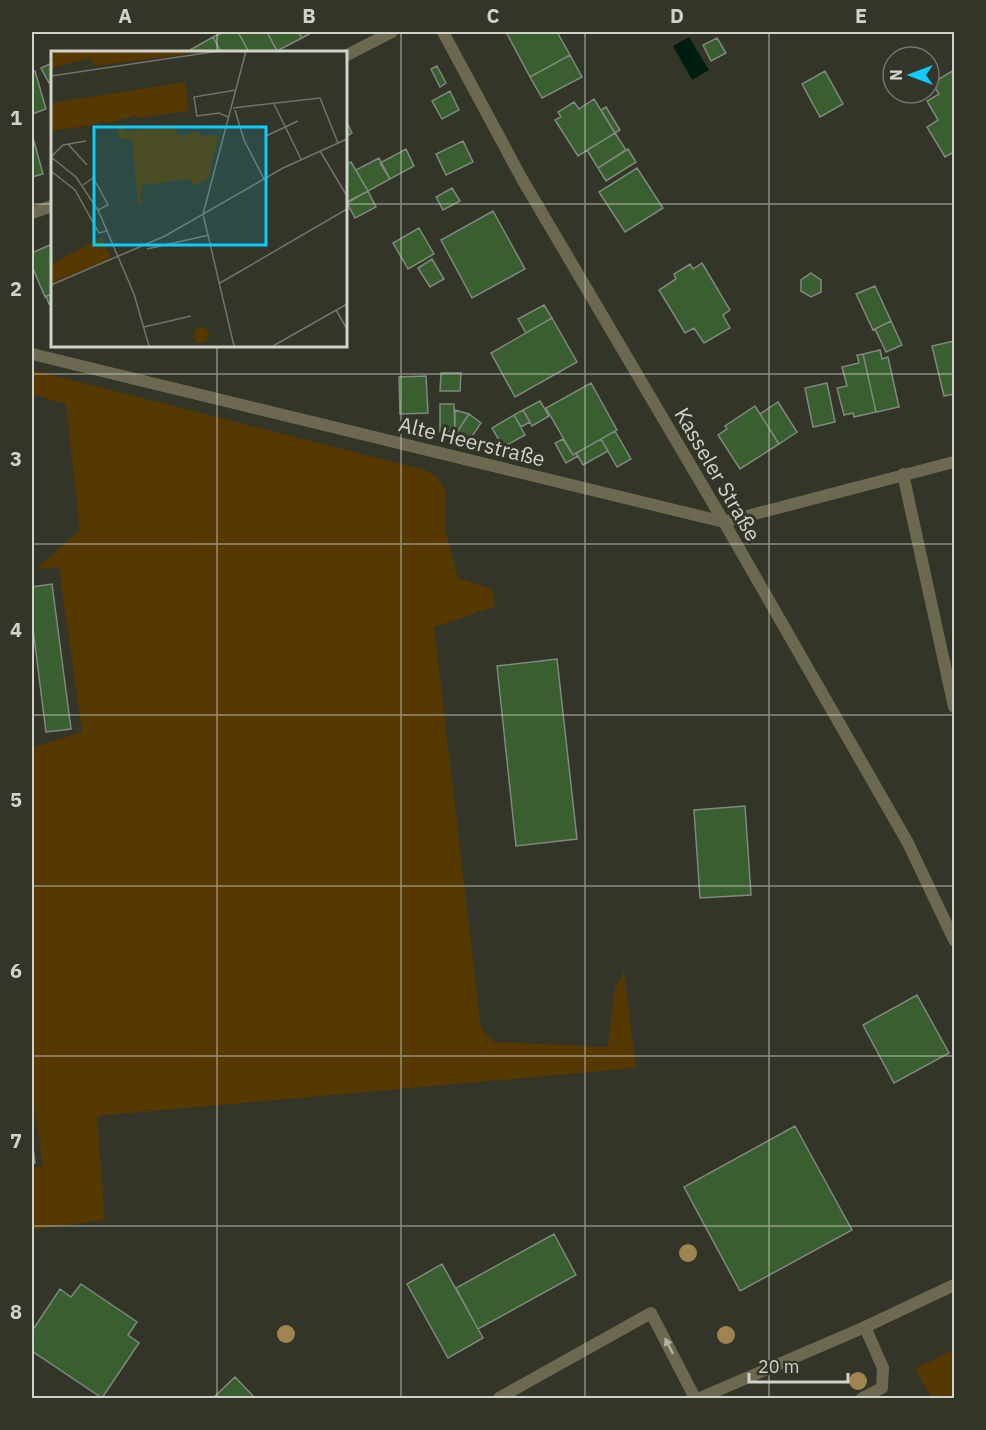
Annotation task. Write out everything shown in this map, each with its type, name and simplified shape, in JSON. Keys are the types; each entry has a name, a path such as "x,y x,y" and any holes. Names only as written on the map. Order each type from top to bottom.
{"street":[{"path":"346,55 392,32"},
{"name":"Kasseler Straße","path":"442,32 522,179 724,522 908,843 954,940"},
{"path":"32,213 51,206"},
{"name":"Alte Heerstraße","path":"32,354 724,522 954,462"},
{"path":"903,474 954,707"},
{"path":"700,1398 865,1327 954,1285"},
{"path":"499,1398 651,1313 695,1398"},
{"path":"861,1398 882,1388 883,1368 865,1327"}],"shaded area":[{"path":"689,37 709,70 692,80 673,46"},
{"path":"32,370 425,470 437,477 445,490 445,528 458,578 491,589 496,606 434,627 481,1028 494,1042 608,1047 615,988 624,971 636,1068 97,1116 105,1220 32,1230 32,1168 43,1166 32,1090 32,748 82,732 59,567 36,569 80,530 66,404 32,394"},
{"path":"954,1349 954,1398 932,1398 915,1369"}],"building":[{"path":"224,32 238,32 248,51 220,51 213,37"},
{"path":"238,32 267,32 277,51 248,51"},
{"path":"267,32 298,32 302,38 277,51"},
{"path":"298,32 310,32 311,33 302,38"},
{"path":"506,32 557,32 570,55 530,77"},
{"path":"213,37 220,51 191,51"},
{"path":"717,38 726,53 711,61 703,45"},
{"path":"570,55 582,77 542,98 530,77"},
{"path":"51,63 51,82 49,83 41,68"},
{"path":"437,66 446,83 440,87 431,69"},
{"path":"954,70 954,152 945,157 927,127 938,120 929,105 941,105 941,78"},
{"path":"35,71 46,109 32,114 32,72"},
{"path":"825,71 843,104 820,117 802,84"},
{"path":"450,91 459,110 442,119 432,101"},
{"path":"594,99 615,133 578,156 555,120 561,117 558,112 574,102 579,109"},
{"path":"606,107 620,130 615,133 601,110"},
{"path":"346,121 352,133 346,136"},
{"path":"615,133 626,150 598,168 587,150"},
{"path":"32,134 43,174 32,177"},
{"path":"463,141 473,162 446,175 436,154"},
{"path":"406,149 414,166 390,179 380,163"},
{"path":"628,149 636,162 606,181 598,168"},
{"path":"379,158 390,179 368,191 356,170"},
{"path":"351,162 368,191 346,202 346,164"},
{"path":"637,168 663,208 625,232 599,192"},
{"path":"452,188 460,201 443,210 436,197"},
{"path":"368,191 376,207 355,218 347,203"},
{"path":"493,211 525,269 472,298 441,240"},
{"path":"419,228 434,254 408,269 393,243"},
{"path":"51,244 51,294 45,297 32,266 32,253"},
{"path":"432,259 444,279 430,287 418,268"},
{"path":"702,263 730,310 723,315 730,328 704,343 694,328 685,333 659,290 676,279 674,274 690,264 693,269"},
{"path":"811,273 821,280 821,292 811,297 801,291 801,280"},
{"path":"875,286 891,321 873,330 856,294"},
{"path":"51,294 51,303 49,304 46,296"},
{"path":"544,305 552,318 526,333 518,319"},
{"path":"552,318 577,362 515,397 491,353"},
{"path":"891,321 902,345 886,352 875,329"},
{"path":"954,341 954,394 944,396 932,346"},
{"path":"880,350 882,359 888,357 899,407 876,412 863,354"},
{"path":"863,354 876,412 854,417 853,413 844,415 837,388 847,386 842,367 859,363 857,355"},
{"path":"441,373 461,373 460,391 440,391"},
{"path":"426,376 428,413 400,414 399,377"},
{"path":"591,383 617,430 573,455 546,408"},
{"path":"827,383 835,422 813,427 805,388"},
{"path":"540,401 549,416 532,426 523,410"},
{"path":"778,402 797,432 779,444 760,414"},
{"path":"440,404 454,404 455,432 440,432"},
{"path":"755,406 779,444 740,469 718,435 727,429 725,426"},
{"path":"455,410 469,414 457,432 455,432"},
{"path":"523,410 530,422 521,427 514,415"},
{"path":"469,414 481,423 469,441 457,432"},
{"path":"514,415 525,435 503,447 492,428"},
{"path":"615,431 631,459 617,467 601,439"},
{"path":"563,439 573,455 576,453 578,456 566,463 555,443"},
{"path":"601,439 608,451 583,465 576,453"},
{"path":"52,584 71,729 46,732 32,621 32,587"},
{"path":"557,659 577,839 516,846 497,666"},
{"path":"745,806 751,895 700,898 694,810"},
{"path":"917,995 949,1053 894,1083 863,1025"},
{"path":"795,1126 852,1230 740,1291 684,1187"},
{"path":"32,1139 35,1163 32,1164"},
{"path":"554,1234 576,1275 478,1329 456,1288"},
{"path":"442,1264 483,1338 448,1358 407,1284"},
{"path":"81,1284 137,1322 128,1335 139,1343 102,1398 32,1351 32,1331 60,1289 71,1297"},
{"path":"235,1377 255,1398 213,1398"}]}
